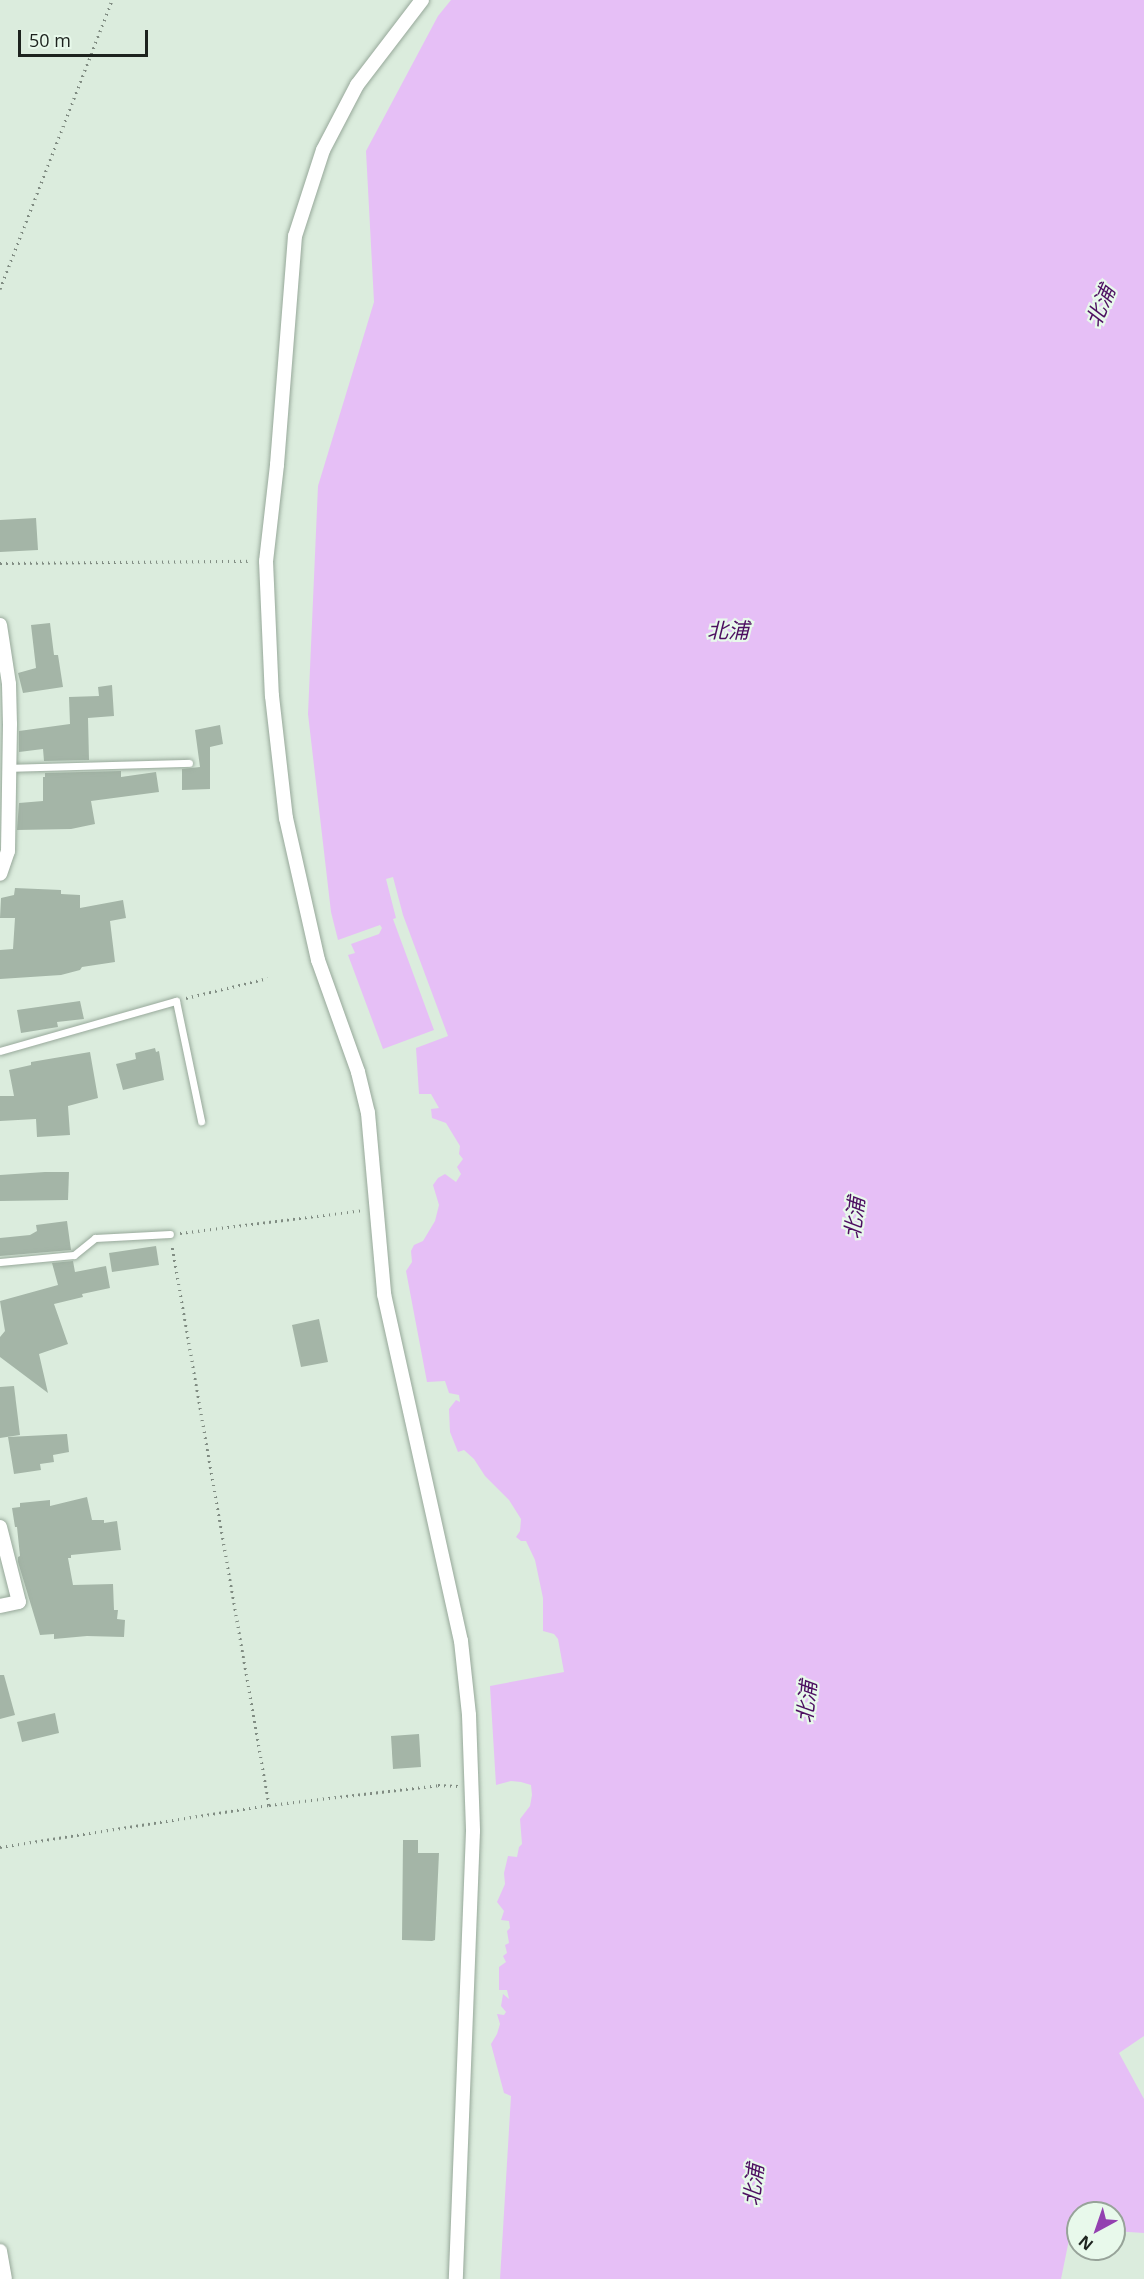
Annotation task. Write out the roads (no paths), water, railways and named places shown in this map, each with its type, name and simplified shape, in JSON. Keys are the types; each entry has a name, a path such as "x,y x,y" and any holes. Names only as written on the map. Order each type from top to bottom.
{"street":[{"path":"422,0 357,85 323,150 295,236 277,465 266,561 272,696 286,818 318,960 358,1072 368,1113 384,1294 461,1641 473,1787 456,2279"},
{"path":"0,626 9,684 8,851 0,874"},
{"path":"0,1527 19,1602 0,1606"},
{"path":"0,2251 5,2279"}],"lane":[{"path":"8,768 189,763"},
{"path":"0,1051 176,1001 201,1121"},
{"path":"0,1262 74,1255 95,1238 170,1234"}],"water":[{"name":"北浦","path":"451,0 1144,0 1144,2036 1119,2053 1144,2099 1144,2233 1126,2232 1126,2201 1066,2201 1066,2254 1061,2279 500,2279 511,2096 504,2093 491,2044 500,2024 497,2014 504,2015 506,2012 501,2006 503,1994 509,1999 507,1990 499,1990 499,1967 506,1962 503,1956 507,1953 505,1945 509,1943 507,1931 510,1928 509,1921 501,1920 504,1911 497,1902 505,1884 504,1873 508,1856 517,1857 522,1844 520,1819 530,1806 532,1795 531,1785 521,1782 511,1781 496,1785 490,1686 564,1672 558,1639 554,1634 543,1631 543,1598 535,1560 526,1541 521,1541 516,1537 520,1531 521,1519 509,1500 485,1476 474,1459 464,1450 458,1452 450,1432 449,1409 456,1400 460,1402 459,1395 449,1393 445,1381 427,1382 406,1271 412,1262 411,1251 414,1245 423,1241 435,1221 439,1205 433,1185 445,1174 456,1182 461,1174 457,1167 463,1159 459,1154 460,1146 446,1123 432,1118 431,1109 439,1108 431,1094 419,1094 416,1048 448,1036 403,915 393,877 386,879 396,918 393,919 434,1030 383,1049 348,955 355,953 351,944 379,934 382,928 380,925 338,940 331,912 308,714 318,486 374,302 366,151 438,16"}]}
